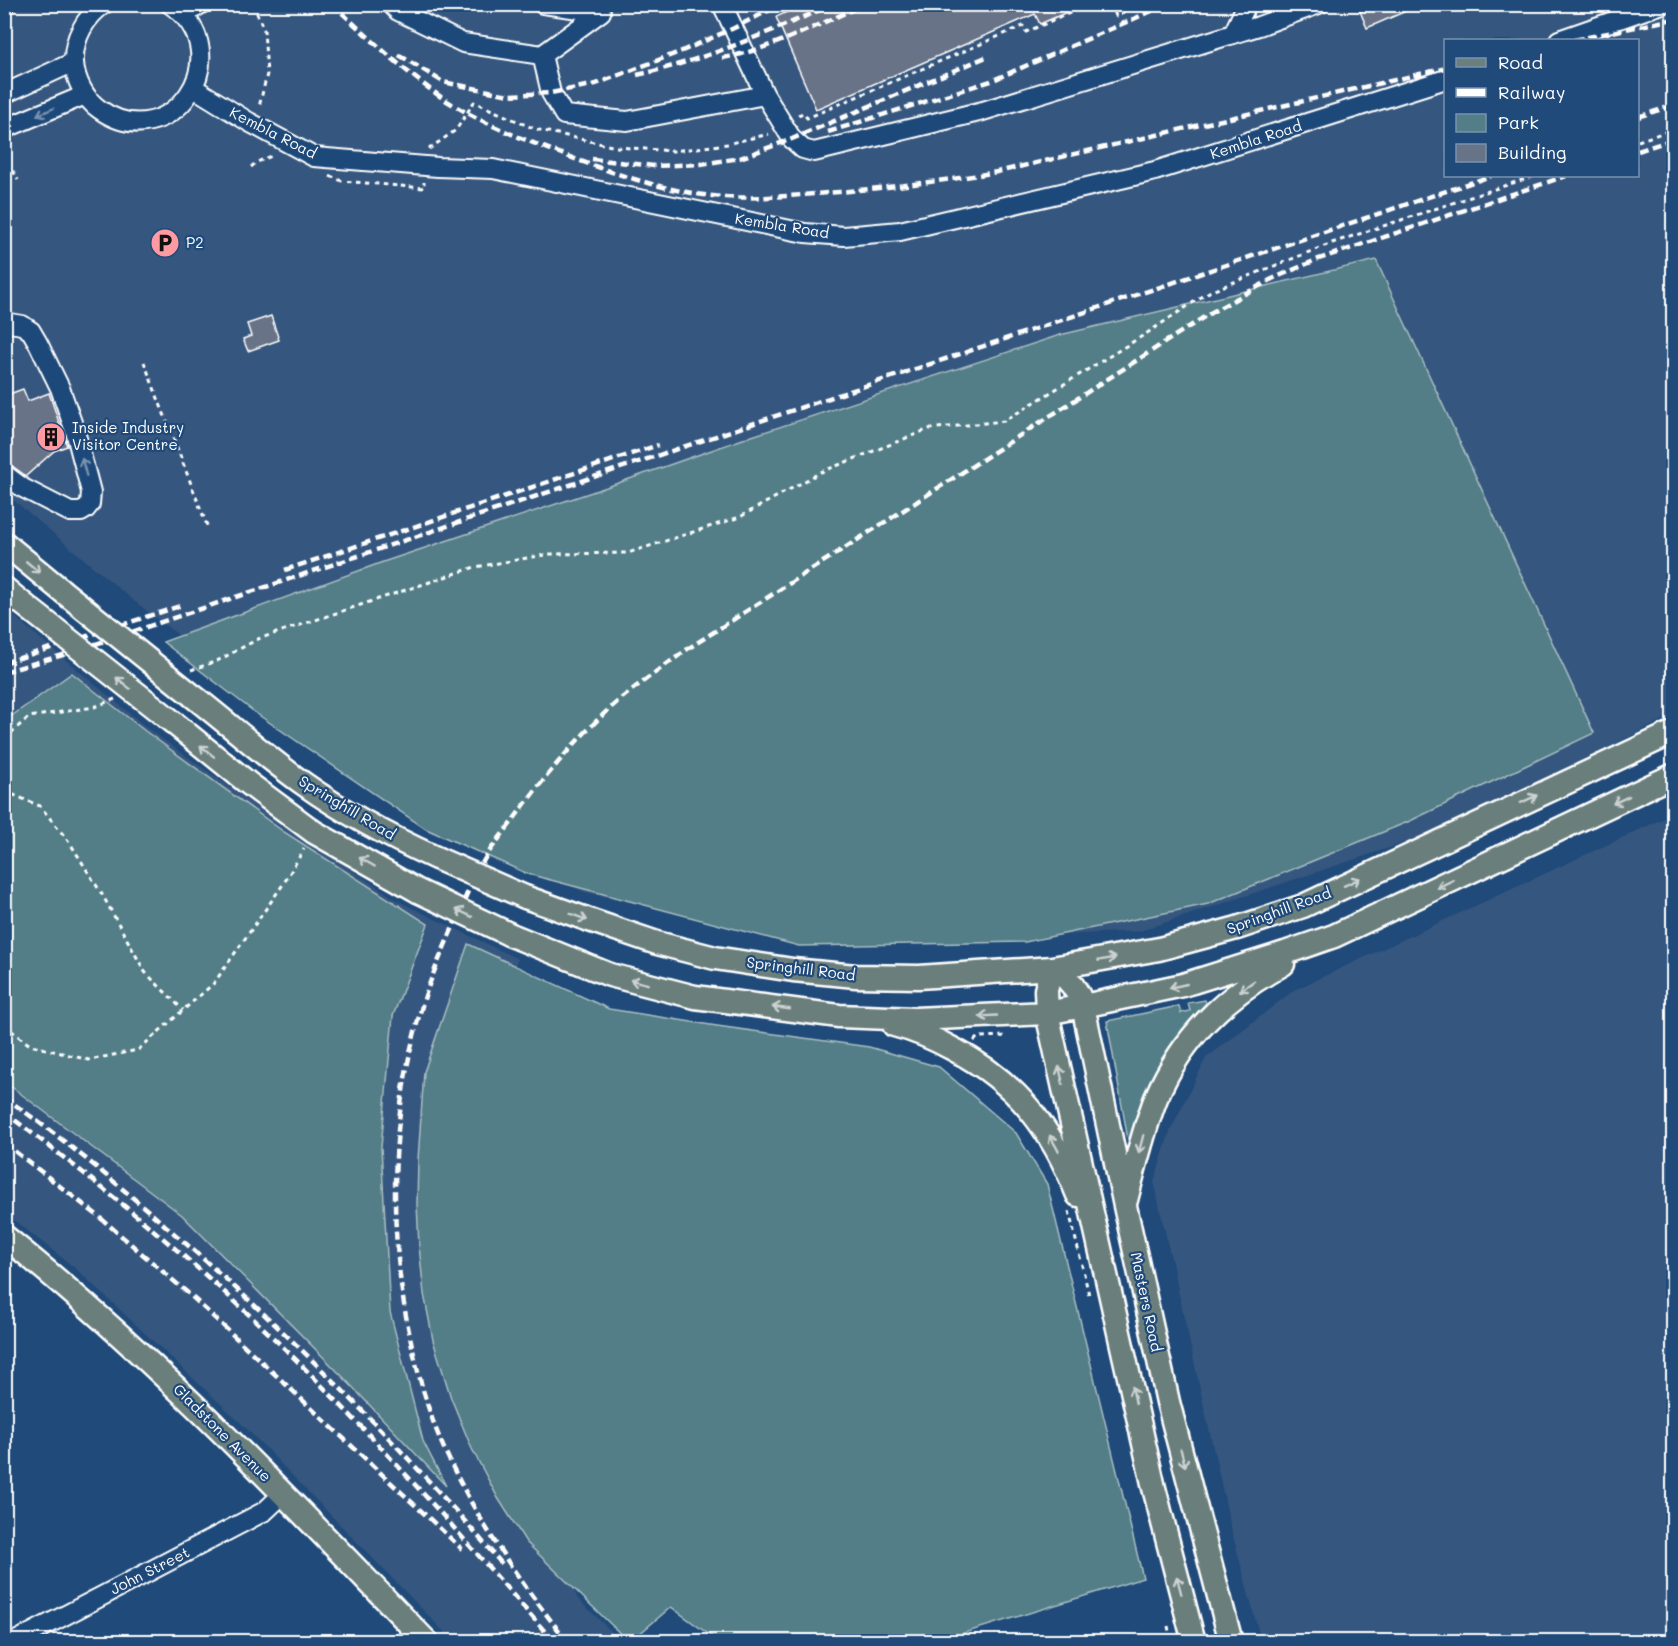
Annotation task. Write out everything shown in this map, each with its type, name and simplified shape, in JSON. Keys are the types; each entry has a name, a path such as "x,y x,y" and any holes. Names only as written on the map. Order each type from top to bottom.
{"main road":[{"name":"Springhill Road","path":"4,543 303,783 352,814 410,846 525,897 657,943 716,958 793,970 898,977 1053,968 1170,947 1303,906 1674,732"},
{"path":"13,596 248,783 314,832 418,891 511,935 610,975 696,997 898,1026 924,1035 982,1065 1013,1090 1052,1139 1073,1182 1102,1254"},
{"path":"1125,1206 1142,1138 1165,1081 1187,1042 1219,1008 1241,990 1268,972 1334,936 1674,775"},
{"path":"839,1016 915,1019 1047,1013 1183,985 1334,936"},
{"path":"1053,968 1046,990 1047,1013 1154,1488 1194,1641"},
{"name":"Masters Road","path":"1053,968 1070,982 1083,1006 1168,1402 1231,1641"},
{"name":"Gladstone Avenue","path":"4,1236 93,1310 170,1380 427,1641"}],"street":[{"path":"104,4 90,16 76,44 74,62 78,80 85,95 96,107 124,121 143,122 157,119 176,109 194,88 200,69 200,47 195,34 177,10 201,4"},
{"path":"391,4 398,11 463,43 542,55 601,12 543,4"},
{"path":"722,4 765,95 792,140 803,149 814,152 983,111 1233,34 1318,4"},
{"path":"1233,34 1247,4"},
{"path":"1562,39 1662,4"},
{"path":"542,55 550,93 564,115 627,121 765,95"},
{"path":"4,94 74,62"},
{"name":"Kembla Road","path":"194,88 249,122 314,157 493,169 806,233 844,236 900,231 1155,171 1444,80"},
{"path":"4,129 85,95"},
{"path":"4,322 22,325 31,331 60,388 75,431 91,492 90,504 86,510 81,512 70,512 23,488 4,474"},
{"name":"John Street","path":"14,1641 265,1511 283,1494"}],"path":[{"path":"1111,4 1116,16 1143,4"},
{"path":"1639,141 1674,129"},
{"path":"4,155 18,180"},
{"path":"251,167 274,155"},
{"path":"184,673 217,661 258,639 475,567 551,555 628,553 740,517 821,472 929,429 1004,421 1209,292 1332,243 1531,177"},
{"path":"144,362 208,528"},
{"path":"4,739 29,717 94,707 117,699"},
{"path":"4,791 40,806 70,843 103,896 145,972 183,1010"},
{"path":"4,1025 30,1045 89,1060 138,1050 214,983 284,883 314,832"},
{"path":"972,1043 978,1037 1011,1036"},
{"path":"1069,1210 1091,1302"},
{"path":"1167,1621 1171,1641"}],"shaded area":[{"path":"4,5 1673,5 1673,715 1437,832 1140,931 829,947 584,892 406,811 134,601 5,493"},
{"path":"4,608 147,728 273,818 400,902 518,959 458,1091 479,1391 578,1599 621,1641 453,1641 243,1425 75,1268 5,1213"},
{"path":"1673,814 1673,1641 1261,1641 1231,1528 1154,1182 1170,1131 1206,1058 1294,990"}],"green space":[{"path":"1376,260 1594,733 1410,821 1208,904 1025,942 799,946 528,874 426,829 257,714 163,642 383,562 743,439 1060,335"},
{"path":"72,673 145,731 284,832 428,924 393,1016 381,1147 390,1312 423,1441 446,1486 344,1378 182,1215 5,1082 5,723"},
{"path":"468,944 609,1009 869,1047 939,1067 1016,1133 1047,1184 1143,1578 938,1641 718,1641 671,1607 631,1641 628,1641 526,1542 498,1498 472,1449 451,1398 433,1340 424,1294 417,1204 424,1072"},
{"path":"1205,1000 1206,1003 1179,1035 1159,1066 1128,1140 1107,1021 1179,1006 1181,1013 1190,1011 1188,1003"}],"building":[{"path":"804,4 1085,4 1040,24 1035,14 816,109 776,17"},
{"path":"1357,4 1422,4 1367,28"},
{"path":"271,316 279,340 248,351 243,339 251,336 247,324"},
{"name":"Inside Industry Visitor Centre","path":"23,389 28,401 49,393 67,446 54,451 26,476 4,460 4,396"}],"railway":[{"path":"332,4 417,79 447,101 488,123 544,147 620,174 684,192 725,197 768,197 839,192 918,184 997,172 1444,68"},
{"path":"399,55 443,82 509,95 551,93 596,84 682,51 782,4"},
{"path":"637,75 713,53 834,4"},
{"path":"722,58 777,43 865,4"},
{"path":"828,132 991,81 1168,4"},
{"path":"1579,39 1674,19"},
{"path":"592,159 654,166 701,164 740,158 792,139 986,57"},
{"path":"1639,117 1674,105"},
{"path":"1639,151 1674,139"},
{"path":"4,672 63,655 1488,177"},
{"path":"568,1642 517,1575 487,1528 459,1480 441,1441 414,1355 403,1298 398,1255 395,1211 399,1124 413,1038 438,962 473,881 490,851 573,745 601,716 643,682 689,648 1212,312 1272,279 1316,260 1563,177"},
{"path":"285,570 658,445"},
{"path":"4,663 183,605"},
{"path":"4,1097 51,1131 118,1185 268,1318 349,1397 427,1479 502,1564"},
{"path":"4,1112 149,1226 253,1318 389,1456 554,1642"},
{"path":"4,1143 97,1215 189,1294 462,1549"}],"place":[{"name":"P2","path":"165,243"},
{"name":"Inside Industry Visitor Centre","path":"51,437"}]}
